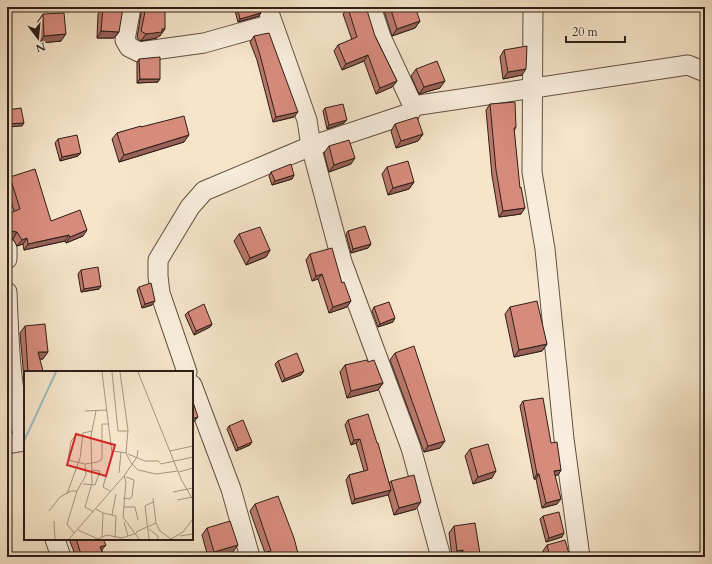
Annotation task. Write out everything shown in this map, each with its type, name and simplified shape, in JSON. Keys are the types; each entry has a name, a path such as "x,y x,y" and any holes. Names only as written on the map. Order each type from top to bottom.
{"street":[{"path":"131,7 125,40 129,47 139,52 204,43 269,16 307,120 311,146 342,262 411,448 441,557"},
{"path":"187,371 160,293 158,260 190,207 204,191 311,146 410,113 413,106 381,37 371,7"},
{"path":"533,7 532,172 545,249 564,439 580,557"},
{"path":"413,106 688,65 705,72"},
{"path":"7,248 7,258"},
{"path":"7,292 8,337 17,417 24,438"},
{"path":"193,388 231,489 250,557"},
{"path":"7,444 24,441"},
{"path":"55,540 61,557"}],"building":[{"path":"103,7 123,8 119,32 101,31"},
{"path":"146,7 165,7 165,29 162,29 162,32 146,34 141,31"},
{"path":"237,7 260,7 261,13 240,19"},
{"path":"366,7 375,36 397,81 380,88 368,55 346,64 338,45 357,37 348,8"},
{"path":"390,7 415,7 420,21 397,29"},
{"path":"64,13 66,34 44,36 43,14"},
{"path":"269,33 298,112 276,117 254,36"},
{"path":"527,46 526,69 508,72 504,50"},
{"path":"160,57 160,79 140,79 139,59"},
{"path":"437,61 445,81 424,87 416,69"},
{"path":"515,102 516,127 514,128 520,188 521,187 525,208 503,211 496,170 490,104"},
{"path":"343,104 347,120 329,125 325,108"},
{"path":"21,108 24,123 7,124 7,110"},
{"path":"184,116 189,135 124,155 117,133"},
{"path":"417,117 423,134 401,141 395,124"},
{"path":"77,135 81,153 62,157 58,139"},
{"path":"349,140 355,158 334,165 329,146"},
{"path":"408,161 414,182 393,188 387,167"},
{"path":"291,164 294,175 275,181 271,172"},
{"path":"35,169 51,221 80,210 87,230 70,237 69,235 28,244 27,238 22,240 17,232 11,231 7,233 7,214 20,209 10,177"},
{"path":"365,226 371,244 353,249 348,231"},
{"path":"260,227 270,250 250,258 239,234"},
{"path":"332,248 342,283 344,282 351,301 333,307 322,274 316,276 310,254"},
{"path":"98,267 101,286 84,289 81,270"},
{"path":"151,283 155,301 145,304 139,287"},
{"path":"537,301 547,344 519,350 510,307"},
{"path":"389,302 395,318 380,324 374,307"},
{"path":"204,304 212,324 196,331 188,312"},
{"path":"45,324 48,352 38,352 43,371 28,371 25,326"},
{"path":"414,346 445,441 428,446 395,353"},
{"path":"297,353 304,371 285,379 278,361"},
{"path":"367,360 368,362 374,360 383,383 351,391 345,365"},
{"path":"543,398 551,443 557,442 561,470 554,471 561,499 546,503 539,474 537,474 523,401"},
{"path":"193,402 198,417 193,419"},
{"path":"368,414 391,490 355,499 349,475 368,470 360,439 354,440 348,420"},
{"path":"243,420 252,442 238,448 229,426"},
{"path":"488,444 496,471 478,477 470,449"},
{"path":"414,475 421,502 399,508 391,481"},
{"path":"278,496 294,538 299,557 263,557 266,552 271,551 255,504"},
{"path":"559,512 564,533 549,538 543,516"},
{"path":"230,521 238,545 214,552 207,528"},
{"path":"475,523 480,554 486,554 486,557 463,557 463,550 457,551 454,526"},
{"path":"76,540 104,540 106,545 100,547 104,557 82,557"},
{"path":"565,540 570,557 550,557 547,545"}]}
